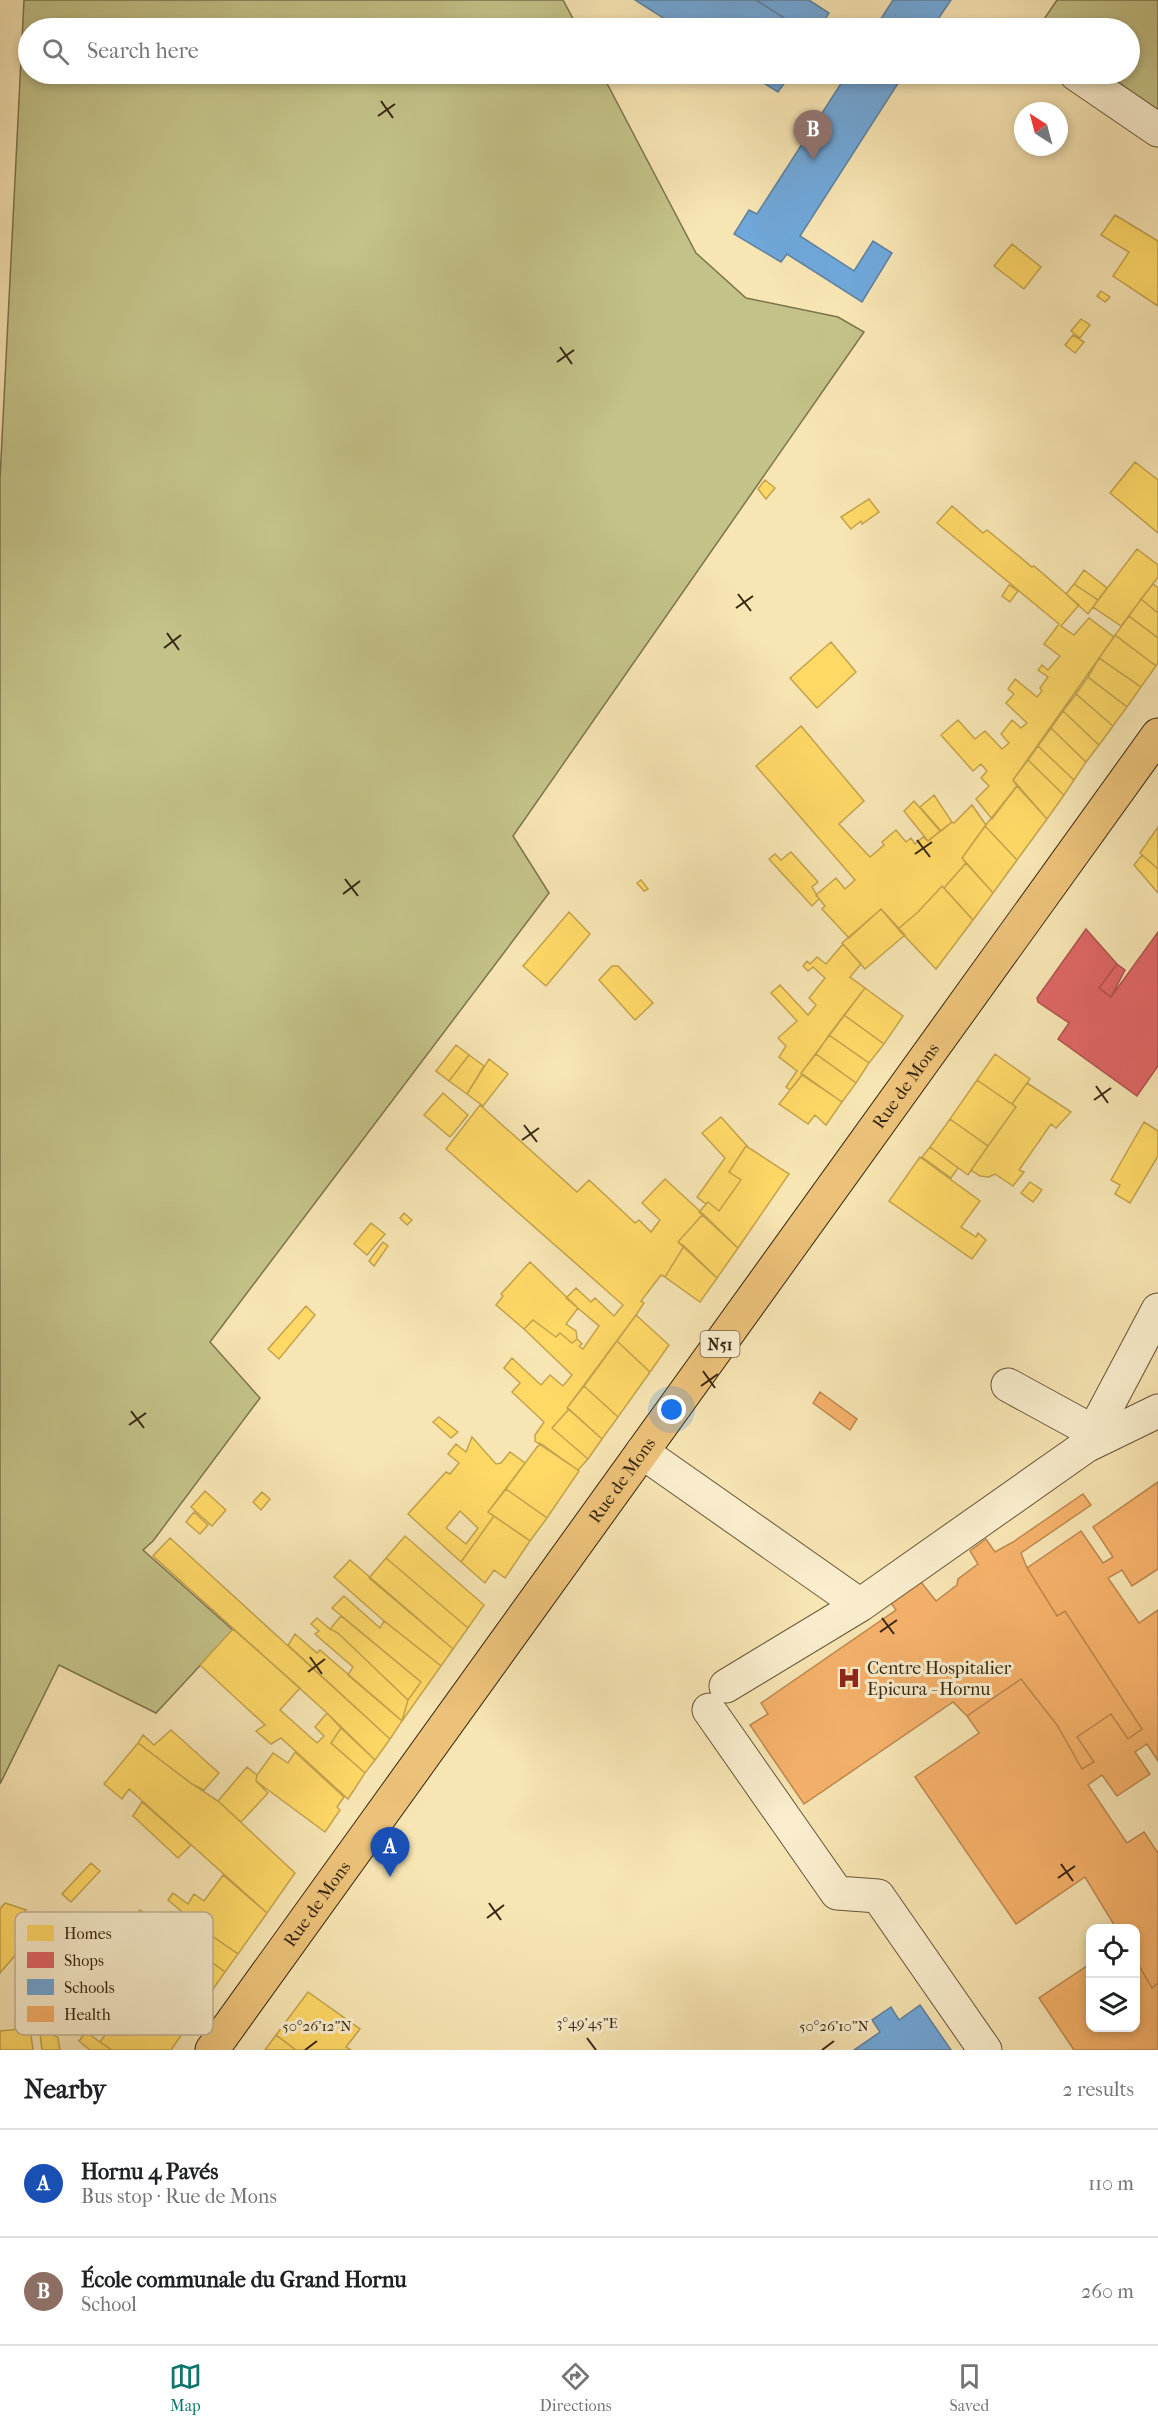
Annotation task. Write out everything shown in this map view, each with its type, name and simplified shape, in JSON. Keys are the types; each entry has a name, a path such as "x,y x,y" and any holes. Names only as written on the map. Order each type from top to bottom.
{"main road":[{"name":"Rue de Mons","path":"212,2050 1158,735"}],"lane":[{"path":"1091,84 1158,130"},
{"path":"1086,1446 1158,1310"},
{"path":"1008,1384 1083,1426 1088,1436 1086,1446"},
{"path":"985,2050 878,1896 837,1893 717,1698 860,1605 1086,1446 1158,1411"},
{"path":"642,1452 860,1605"}],"shaded area":[{"path":"24,0 563,0 573,18 23,18"},
{"path":"1057,0 1158,0 1158,111 1121,84 1140,84 1140,18 1045,18"},
{"path":"20,84 607,84 696,253 746,298 838,317 864,332 513,836 549,893 210,1342 260,1398 153,1541 143,1550 233,1630 156,1713 59,1665 0,1784 0,479"}],"building: Homes":[{"path":"1115,215 1158,241 1158,306 1113,276 1129,252 1101,235"},
{"path":"1012,244 1041,267 1024,289 994,266"},
{"path":"1101,291 1110,297 1105,302 1097,296"},
{"path":"1081,319 1090,325 1080,338 1071,331"},
{"path":"1073,335 1084,342 1075,353 1065,345"},
{"path":"1135,462 1158,480 1158,533 1110,493"},
{"path":"765,480 775,488 766,499 758,489"},
{"path":"869,499 879,512 851,529 841,517"},
{"path":"952,506 983,533 987,530 1032,567 1034,566 1079,605 1061,626 1074,635 1089,618 1114,637 1013,780 1017,786 992,819 976,799 989,786 981,778 987,771 981,764 973,771 941,735 958,720 975,739 985,731 1002,749 1009,743 1001,734 1012,720 1021,728 1027,723 1006,703 1014,694 1008,689 1015,679 1037,697 1042,691 1040,688 1048,677 1038,670 1042,665 1048,670 1060,656 1044,644 1059,624 937,523"},
{"path":"1137,549 1158,565 1158,577 1121,626 1093,607"},
{"path":"1084,570 1107,588 1098,600 1074,584"},
{"path":"1074,584 1098,600 1088,614 1066,594"},
{"path":"1153,584 1158,588 1158,613 1141,599"},
{"path":"1009,585 1018,591 1010,602 1002,596"},
{"path":"1141,599 1158,613 1158,638 1129,616"},
{"path":"1129,616 1158,638 1156,666 1115,635"},
{"path":"1115,635 1156,666 1141,687 1099,658"},
{"path":"831,642 856,672 817,708 790,678"},
{"path":"1099,658 1141,687 1127,707 1088,677"},
{"path":"1088,677 1127,707 1113,726 1076,694"},
{"path":"1076,694 1113,726 1099,745 1063,711"},
{"path":"1063,711 1099,745 1086,762 1051,728"},
{"path":"801,726 864,801 839,824 870,857 896,830 906,842 911,838 915,844 923,837 928,841 952,822 954,823 972,805 986,825 962,858 966,863 944,888 942,886 918,912 898,929 881,909 849,938 822,909 825,906 816,895 836,878 845,889 855,880 756,766"},
{"path":"1051,728 1086,762 1074,780 1038,746"},
{"path":"1038,746 1074,780 1064,795 1028,760"},
{"path":"1028,760 1064,795 1047,819 1013,780"},
{"path":"1017,786 1047,819 1017,860 985,826"},
{"path":"934,795 952,822 941,831 920,807"},
{"path":"914,801 940,831 928,841 904,811"},
{"path":"985,826 1017,860 993,893 962,858"},
{"path":"1158,827 1158,869 1140,853"},
{"path":"791,852 818,882 812,887 819,899 812,906 769,859 775,854 781,860"},
{"path":"1142,855 1158,869 1158,893 1134,865"},
{"path":"966,863 993,893 973,920 944,888"},
{"path":"641,880 648,889 644,891 637,883"},
{"path":"942,886 973,920 936,969 898,929 918,912"},
{"path":"881,909 905,935 865,969 842,943"},
{"path":"569,912 590,934 546,986 523,966"},
{"path":"843,944 861,964 850,977 865,988 790,1090 786,1087 797,1071 779,1057 786,1046 778,1038 797,1021 771,993 780,985 808,1015 816,1005 809,998 825,978 813,967 808,971 803,966 807,961 810,964 817,957 826,964"},
{"path":"612,966 618,966 653,1003 635,1020 599,980"},
{"path":"865,988 903,1016 884,1044 844,1015"},
{"path":"844,1015 884,1044 869,1063 829,1035"},
{"path":"829,1035 869,1063 856,1083 816,1054"},
{"path":"456,1045 469,1055 449,1081 436,1071"},
{"path":"816,1054 856,1083 842,1102 801,1073"},
{"path":"995,1054 1030,1079 1012,1104 977,1080"},
{"path":"469,1055 484,1066 467,1094 449,1081"},
{"path":"489,1059 508,1074 483,1106 467,1094"},
{"path":"802,1075 842,1102 826,1125 815,1115 808,1124 779,1104"},
{"path":"977,1080 1016,1107 988,1146 950,1119"},
{"path":"1027,1083 1071,1112 1056,1128 1051,1124 1019,1170 1024,1172 1013,1186 995,1174 989,1177 980,1176 971,1170 1016,1107 1012,1104"},
{"path":"443,1093 468,1115 450,1137 424,1115"},
{"path":"480,1105 577,1192 589,1180 635,1223 639,1220 651,1232 660,1220 642,1203 665,1179 703,1214 678,1242 684,1246 665,1277 661,1275 641,1301 644,1303 636,1315 567,1408 569,1409 552,1428 588,1459 578,1470 535,1441 535,1435 544,1422 512,1392 520,1383 504,1368 512,1358 541,1385 550,1375 563,1386 572,1375 524,1329 533,1320 556,1337 560,1333 572,1343 577,1339 582,1344 579,1346 583,1349 599,1326 566,1298 576,1288 591,1302 595,1298 614,1316 623,1305 446,1149"},
{"path":"721,1117 748,1147 746,1146 729,1172 741,1180 719,1211 697,1197 725,1158 702,1133"},
{"path":"950,1119 988,1146 968,1175 930,1147"},
{"path":"1144,1122 1158,1131 1158,1156 1130,1203 1115,1194 1120,1185 1111,1180"},
{"path":"746,1146 789,1174 738,1248 699,1212 708,1202 719,1211 741,1180 729,1172"},
{"path":"930,1147 958,1168 951,1178 922,1157"},
{"path":"920,1157 980,1201 961,1227 976,1237 978,1233 986,1240 972,1259 889,1201"},
{"path":"1030,1182 1042,1190 1033,1202 1021,1193"},
{"path":"404,1213 412,1220 407,1225 400,1218"},
{"path":"703,1214 738,1248 717,1278 678,1242"},
{"path":"371,1223 385,1234 367,1255 354,1244"},
{"path":"383,1242 388,1246 374,1266 369,1261"},
{"path":"684,1246 717,1278 700,1302 665,1277"},
{"path":"530,1262 578,1308 566,1324 576,1331 577,1339 572,1343 560,1333 556,1337 533,1320 524,1329 496,1305 503,1296 501,1294"},
{"path":"306,1306 315,1315 279,1359 268,1349"},
{"path":"636,1315 669,1345 650,1372 617,1341"},
{"path":"617,1341 650,1372 618,1417 584,1386"},
{"path":"584,1386 618,1417 602,1439 567,1408"},
{"path":"569,1409 602,1439 588,1459 552,1428"},
{"path":"439,1417 458,1432 451,1438 433,1422"},
{"path":"472,1437 496,1464 501,1463 510,1452 525,1463 488,1512 494,1516 461,1562 408,1514 446,1472 450,1474 459,1463 448,1454 456,1444 466,1452","holes":["460,1511 478,1528 466,1544 446,1528"]},
{"path":"540,1443 579,1471 547,1518 506,1489"},
{"path":"506,1489 547,1518 530,1541 488,1512"},
{"path":"205,1491 226,1510 212,1526 191,1507"},
{"path":"262,1492 270,1499 261,1510 253,1502"},
{"path":"194,1512 208,1525 200,1534 186,1522"},
{"path":"494,1516 530,1541 505,1578 494,1570 485,1583 461,1562"},
{"path":"405,1536 484,1605 468,1628 386,1558"},
{"path":"170,1538 390,1739 375,1760 327,1713 153,1556"},
{"path":"386,1558 468,1628 453,1649 369,1578"},
{"path":"350,1560 453,1649 441,1666 384,1621 334,1577"},
{"path":"344,1596 380,1628 384,1621 441,1666 402,1721 408,1700 421,1682 332,1608"},
{"path":"341,1616 421,1682 408,1700 338,1633 330,1629"},
{"path":"317,1618 338,1633 408,1700 402,1721 348,1675 353,1667 315,1634 319,1631 311,1624"},
{"path":"233,1629 300,1688 280,1710 317,1743 324,1736 315,1727 327,1713 341,1728 331,1743 365,1773 348,1799 281,1738 271,1744 256,1731 265,1725 200,1665"},
{"path":"295,1634 317,1653 320,1650 402,1721 390,1739 288,1645"},
{"path":"341,1728 375,1760 365,1773 331,1743"},
{"path":"171,1730 219,1773 204,1790 192,1784 138,1743 143,1735 154,1745"},
{"path":"138,1743 218,1801 295,1873 267,1913 129,1789 122,1799 104,1784"},
{"path":"295,1752 344,1797 337,1807 340,1810 325,1832 256,1781 257,1775 273,1753 288,1763"},
{"path":"247,1767 257,1775 256,1781 268,1793 241,1822 218,1801"},
{"path":"142,1802 191,1845 178,1858 133,1816"},
{"path":"91,1863 100,1871 71,1902 62,1894"},
{"path":"223,1875 267,1913 238,1954 213,1937 213,1912 182,1912 168,1900 173,1893 188,1904 194,1894 204,1901"},
{"path":"5,1903 26,1910 15,1912 15,1955 0,1973 0,1909"},
{"path":"213,1937 238,1954 225,1972 213,1963"},
{"path":"213,1963 225,1972 213,1989"},
{"path":"308,1992 360,2029 346,2047 351,2050 296,2050 276,2035"},
{"path":"15,2030 15,2035 31,2035 33,2050 0,2050 0,2031"},
{"path":"40,2035 54,2035 58,2038 60,2050 42,2050"},
{"path":"84,2035 90,2035 112,2050 90,2050 79,2041"},
{"path":"105,2035 181,2035 171,2050 112,2050 100,2042"},
{"path":"276,2035 296,2050 265,2050"}],"building: Shops":[{"path":"1086,929 1117,964 1099,988 1111,997 1158,932 1158,1066 1137,1096 1058,1039 1069,1023 1038,1002 1037,998"},
{"path":"1117,964 1125,970 1111,997 1099,988"}],"building: Schools":[{"path":"635,0 756,0 784,18 663,18"},
{"path":"756,0 809,0 829,13 826,18 784,18"},
{"path":"893,0 951,0 939,18 881,18"},
{"path":"765,84 784,84 778,92"},
{"path":"841,84 898,84 800,236 854,271 873,241 892,253 862,302 787,254 781,262 734,234 749,210 757,214"},
{"path":"920,2005 951,2050 854,2050 880,2032 872,2020 891,2007 899,2020"}],"building: Health":[{"path":"820,1392 857,1419 850,1430 813,1403"},
{"path":"1158,1482 1158,1569 1132,1586 1122,1570 1108,1578 1139,1623 1158,1610 1158,1761 1147,1744 1135,1752 1150,1774 1117,1796 1102,1775 1088,1785 1127,1843 1144,1832 1158,1853 1158,1983 1152,1988 1140,1967 1140,1924 1114,1924 1085,1877 1016,1924 915,1777 979,1733 967,1716 1021,1679 1057,1725 1082,1769 1094,1762 1077,1737 1111,1714 1128,1739 1142,1729 1065,1611 1057,1616 1027,1568 1081,1531 1103,1563 1113,1557 1093,1527"},
{"path":"1083,1494 1091,1505 1021,1553 1027,1568 1057,1616 1065,1611 1142,1729 1128,1739 1111,1714 1077,1737 1094,1762 1082,1769 1057,1725 1021,1679 967,1716 953,1702 804,1804 750,1725 768,1714 761,1703 896,1610 887,1597 917,1577 936,1601 957,1585 958,1579 978,1564 970,1551 986,1539 995,1552"},
{"path":"1086,1967 1086,2032 1140,2032 1140,1967 1152,1988 1158,1983 1158,2050 1074,2050 1039,1998"}],"place":[{"name":"École communale du Grand Hornu","path":"813,160"},
{"name":"Centre Hospitalier Epicura - Hornu","path":"849,1678"},
{"name":"Hornu 4 Pavés","path":"390,1877"}]}
